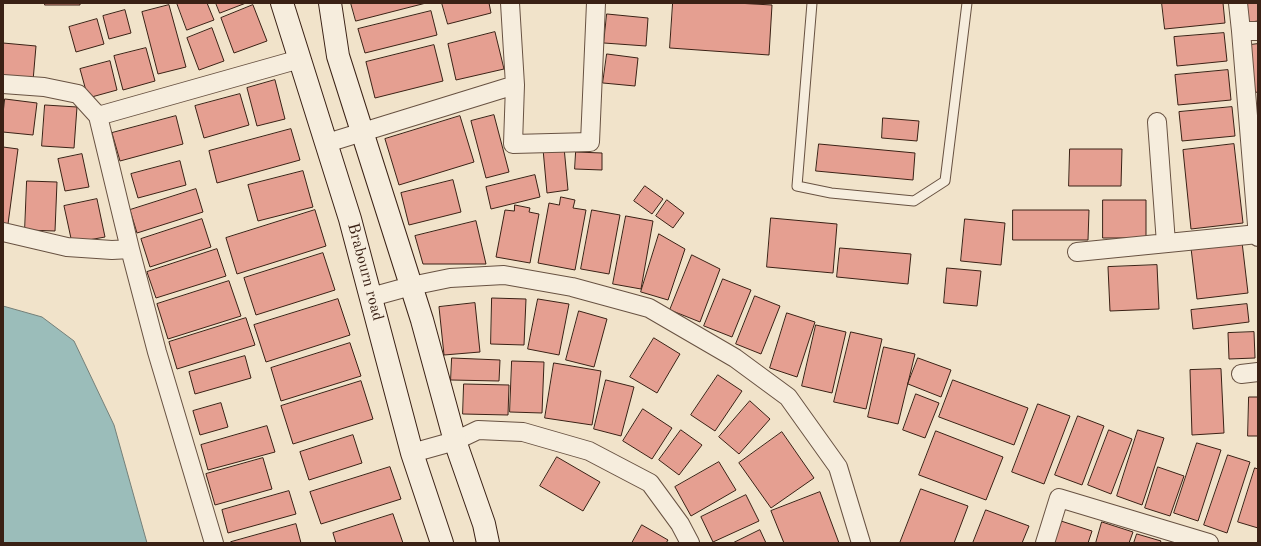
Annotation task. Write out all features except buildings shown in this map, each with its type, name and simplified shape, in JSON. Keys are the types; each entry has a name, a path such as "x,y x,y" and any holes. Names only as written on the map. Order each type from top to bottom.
{"street":[{"name":"Brabourn road","path":"282,3 350,219 412,452 442,543"},
{"path":"330,3 338,56 422,320 455,440 484,524 488,543"},
{"path":"510,3 515,85 513,144 590,142 596,3"},
{"path":"1238,3 1250,31 1258,237"},
{"path":"98,116 300,59"},
{"path":"3,84 44,87 78,94 98,116 130,249 157,352 214,543"},
{"path":"326,143 515,85"},
{"path":"1157,122 1166,243"},
{"path":"3,232 67,247 112,250 130,249"},
{"path":"1077,252 1258,234"},
{"path":"371,297 411,286 450,278 504,275 572,287 649,308 735,358 788,397 838,466 861,543"},
{"path":"412,452 455,440 478,430 523,432 589,451 650,482 680,524 690,543"},
{"path":"1045,543 1059,498 1209,543"}],"lane":[{"path":"812,3 797,186 831,193 914,201 945,181 967,3"}],"water":[{"path":"3,306 42,317 74,341 114,425 147,543 3,543"}]}
